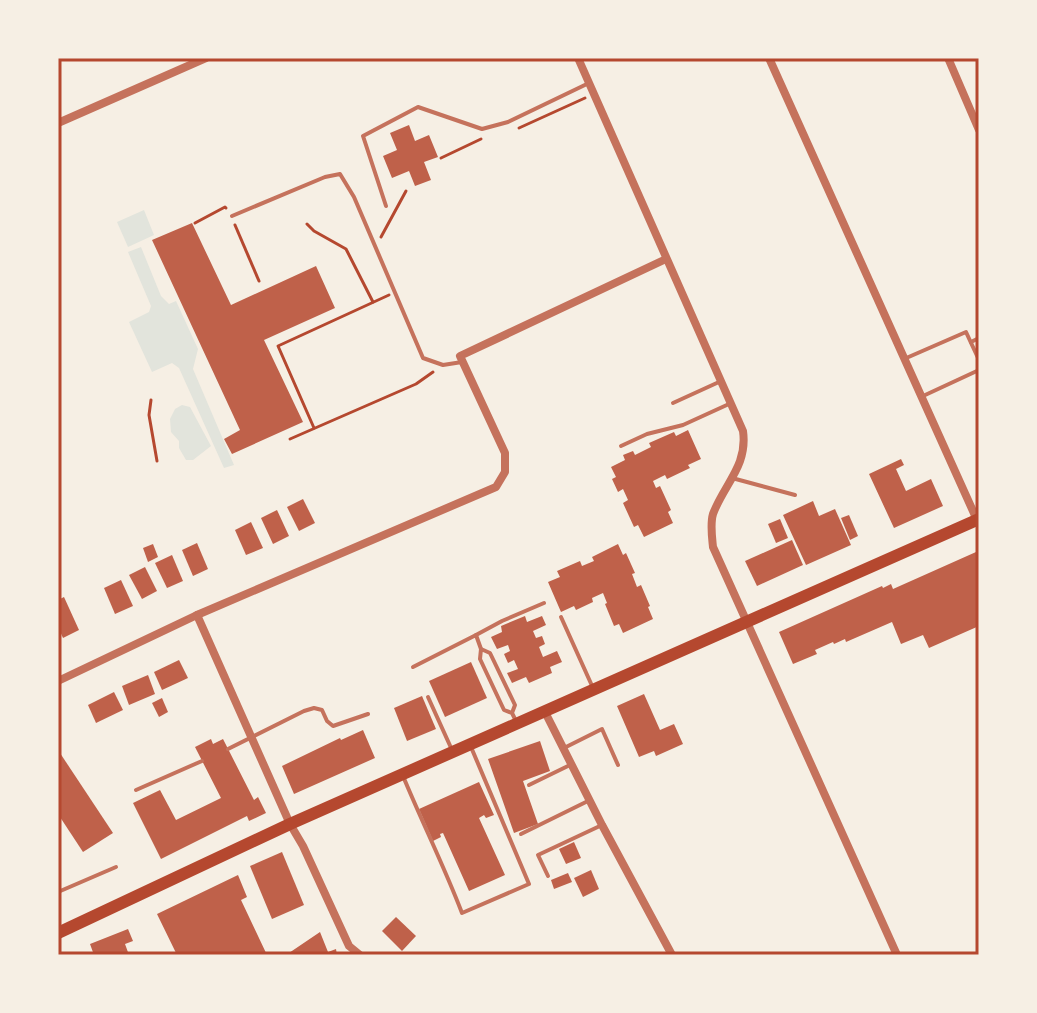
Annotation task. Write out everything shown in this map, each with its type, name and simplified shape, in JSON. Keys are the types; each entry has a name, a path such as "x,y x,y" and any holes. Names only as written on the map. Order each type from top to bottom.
{"main road":[{"path":"58,933 290,824 453,753 515,719 545,712 978,519"}],"street":[{"path":"58,123 206,58"},
{"path":"578,58 743,431 745,445 741,460 713,516 713,547 897,955"},
{"path":"769,58 978,519"},
{"path":"948,58 979,130"},
{"path":"58,681 197,615 496,487 505,472 505,453 460,356 666,259"},
{"path":"197,615 290,824 349,946 360,955"},
{"path":"545,712 672,955"}],"lane":[{"path":"386,206 363,136 418,107 482,129 495,126 589,83"},
{"path":"232,216 325,177 340,174 354,197 423,358 443,365 462,362"},
{"path":"904,359 966,332 979,360"},
{"path":"971,342 979,338"},
{"path":"921,397 979,370"},
{"path":"673,403 721,381"},
{"path":"621,446 647,434 683,425 731,403"},
{"path":"732,478 795,495"},
{"path":"413,667 544,603"},
{"path":"561,617 594,690"},
{"path":"476,635 481,649 480,659 504,710 515,719"},
{"path":"481,649 490,653 515,705 515,719"},
{"path":"428,697 453,753"},
{"path":"228,749 314,708 322,710 333,726 368,714"},
{"path":"564,748 602,729 618,765"},
{"path":"402,775 462,913 529,884 470,745"},
{"path":"136,790 202,761"},
{"path":"529,785 572,764"},
{"path":"521,834 590,800"},
{"path":"548,876 538,855 602,825"},
{"path":"58,892 116,867"}],"path":[{"path":"375,247 406,191"},
{"path":"195,223 225,207 232,216 259,281"},
{"path":"307,224 346,249 373,302"},
{"path":"314,428 278,346 395,292"},
{"path":"290,439 416,384 443,365"},
{"path":"151,400 149,415 157,461"}],"shaded area":[{"path":"144,210 154,235 128,247 117,222"},
{"path":"141,247 161,296 169,304 176,301 198,349 193,369 234,465 224,468 179,368 172,363 152,372 129,322 149,312 151,306 128,252"},
{"path":"182,405 190,407 211,446 193,460 186,460 179,448 179,441 171,432 170,419 175,409"}],"building":[{"path":"409,125 415,141 429,135 438,157 424,162 431,180 415,186 409,171 392,178 383,156 397,150 390,133"},
{"path":"192,223 231,305 316,266 335,308 264,340 303,422 232,454 224,439 240,430 152,240"},
{"path":"688,430 701,459 667,479 665,475 653,481 656,488 660,486 671,510 668,512 673,523 644,537 638,525 634,527 623,503 628,500 623,489 618,492 611,467 625,460 623,455 633,451 635,455 651,447 649,443 674,432 676,436"},
{"path":"901,459 904,465 896,469 906,491 931,479 943,506 894,528 869,474"},
{"path":"303,499 315,523 299,531 287,507"},
{"path":"813,501 819,516 835,509 851,545 806,565 783,515"},
{"path":"277,510 289,536 273,544 261,518"},
{"path":"849,515 858,536 850,540 841,518"},
{"path":"780,519 788,538 776,543 768,524"},
{"path":"251,522 263,548 246,555 235,530"},
{"path":"792,540 803,565 757,586 745,561"},
{"path":"197,543 208,569 193,576 182,550"},
{"path":"153,544 158,557 148,562 143,548"},
{"path":"618,544 635,573 632,574 637,587 641,585 653,619 623,633 619,624 614,626 603,593 576,610 574,606 561,612 548,582 560,577 557,571 580,561 582,566 594,561 592,557"},
{"path":"976,552 979,560 979,626 929,648 923,635 901,644 892,622 846,642 845,639 833,642 815,650 817,654 793,664 779,632 882,586 891,584 893,589"},
{"path":"172,555 183,581 167,588 155,563"},
{"path":"145,567 157,591 142,599 129,575"},
{"path":"121,580 133,606 115,614 104,588"},
{"path":"64,597 79,630 63,638 58,627 58,600"},
{"path":"525,616 527,622 542,616 546,625 533,631 536,638 542,636 545,644 539,647 543,657 557,651 562,662 550,667 552,673 529,683 526,677 512,683 507,673 518,669 514,660 508,663 504,654 510,651 508,645 497,649 491,637 502,632 501,626"},
{"path":"179,660 188,678 162,690 154,672"},
{"path":"471,662 487,698 445,717 429,681"},
{"path":"148,675 155,694 129,705 122,686"},
{"path":"114,692 123,710 96,723 88,705"},
{"path":"644,694 660,730 674,724 683,744 656,756 654,751 639,757 617,706"},
{"path":"422,696 436,729 407,741 394,708"},
{"path":"162,698 168,712 159,717 152,703"},
{"path":"363,730 375,758 294,794 282,766"},
{"path":"211,739 213,744 223,739 254,800 258,797 266,813 249,821 247,816 161,859 133,803 160,790 176,820 221,798 195,747"},
{"path":"540,741 550,771 523,781 538,824 514,833 488,759"},
{"path":"58,750 113,833 83,852 58,814"},
{"path":"479,782 494,815 479,818 505,875 469,891 443,833 433,841 419,809"},
{"path":"574,842 581,858 566,864 559,849"},
{"path":"282,852 304,905 272,919 250,866"},
{"path":"591,870 599,889 583,897 574,878"},
{"path":"568,873 572,882 554,889 551,880"},
{"path":"238,875 247,897 241,900 267,955 177,955 157,914"},
{"path":"396,917 416,936 402,951 382,931"},
{"path":"128,929 133,941 125,944 129,955 94,955 90,944"},
{"path":"320,932 328,952 336,949 337,955 286,955"}]}
